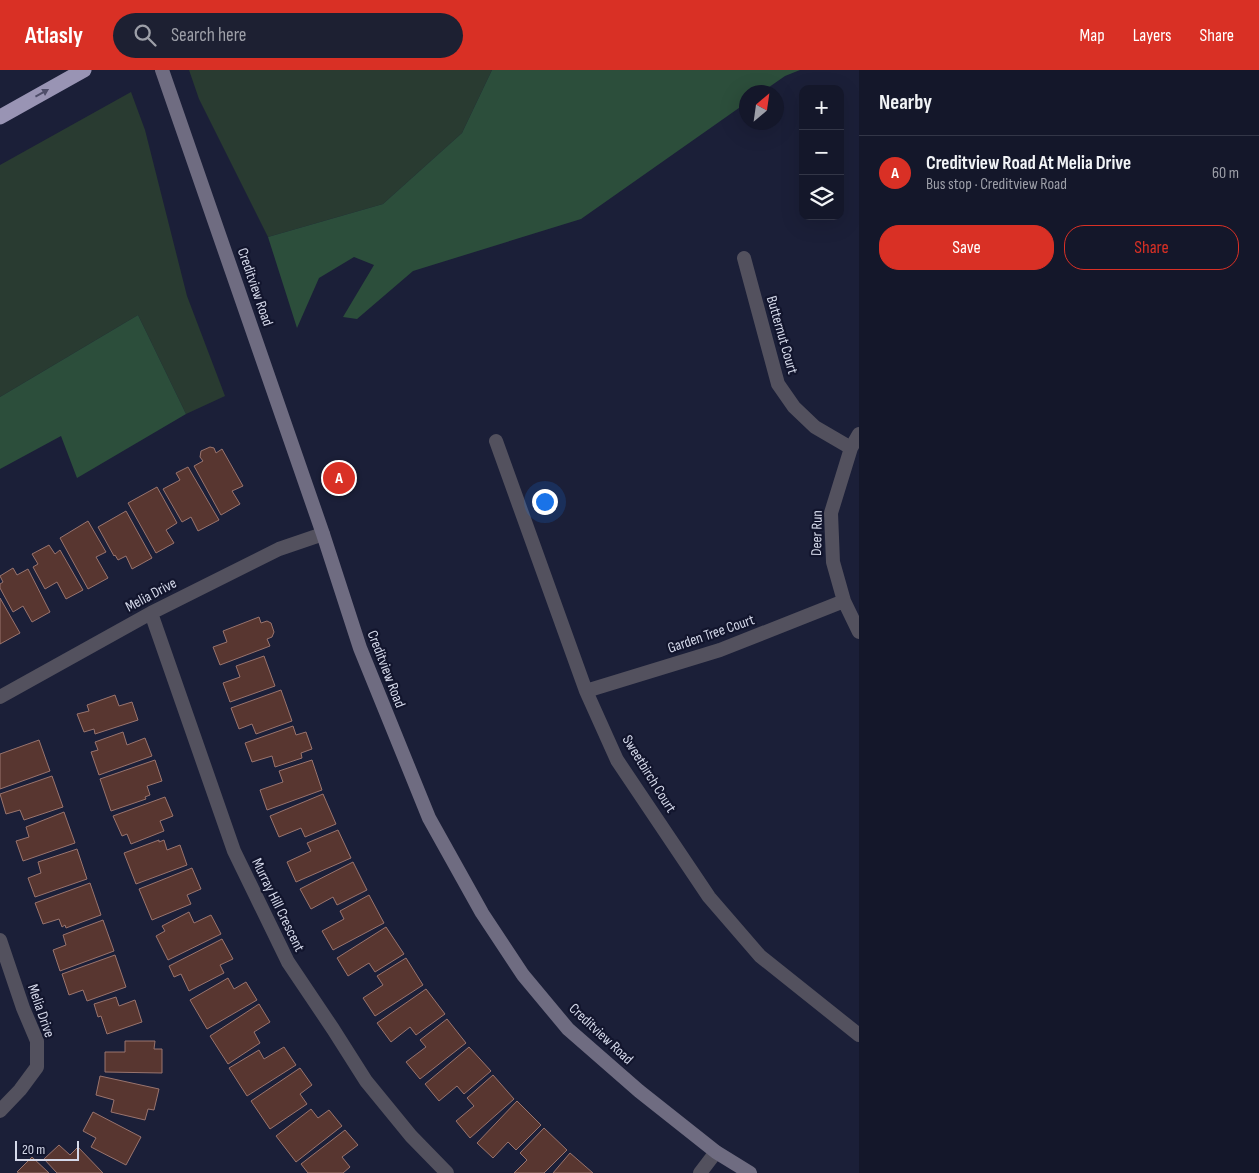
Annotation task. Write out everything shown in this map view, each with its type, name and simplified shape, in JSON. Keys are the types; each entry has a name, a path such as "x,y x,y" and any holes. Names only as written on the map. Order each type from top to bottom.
{"highway":[{"path":"0,117 84,70"}],"main road":[{"name":"Creditview Road","path":"162,70 323,534 360,648 429,818 482,914 523,975 568,1028 639,1091 716,1152 750,1173"}],"street":[{"name":"Butternut Court","path":"744,258 778,384 794,407 815,427 851,448"},
{"name":"Deer Run","path":"859,434 851,448 831,513 833,562 844,601 859,632"},
{"name":"Sweetbirch Court","path":"496,441 586,691 617,760 709,897 760,956 859,1035"},
{"name":"Melia Drive","path":"0,697 152,613 279,549 323,534"},
{"name":"Garden Tree Court","path":"586,691 720,650 844,601"},
{"name":"Murray Hill Crescent","path":"152,613 234,851 288,962 366,1081 411,1136 447,1173"},
{"name":"Melia Drive","path":"0,940 23,1008 37,1041 37,1067 20,1090 0,1111"},
{"path":"700,1173 716,1152"}],"green space":[{"path":"189,70 492,70 462,133 383,204 268,237 199,99"},
{"path":"492,70 800,70 785,76 772,85 739,85 739,108 581,219 413,271 357,319 343,317 374,265 354,257 319,278 297,328 268,237 383,204 462,133"},
{"path":"131,92 145,130 187,296 225,396 186,414 138,315 0,397 0,165"},
{"path":"138,315 186,414 77,478 61,436 0,469 0,397"}],"building":[{"path":"210,447 214,448 216,453 222,449 243,486 232,491 240,504 221,515 194,466 203,461 200,457 201,451"},
{"path":"188,467 219,520 198,531 191,517 182,522 163,489 180,480 176,473"},
{"path":"157,487 177,523 166,530 174,543 156,553 128,503"},
{"path":"126,511 152,558 132,569 126,556 118,560 114,556 98,527"},
{"path":"88,521 106,552 96,557 108,578 88,589 60,538"},
{"path":"49,545 55,554 60,550 83,590 66,599 57,582 45,589 33,567 38,564 32,554"},
{"path":"13,568 17,575 28,569 50,612 32,622 23,606 13,612 0,588 0,584 3,582 0,576"},
{"path":"0,598 20,633 0,644"},
{"path":"259,617 261,623 267,621 271,623 274,632 272,637 267,639 270,646 220,665 213,647 227,642 223,631"},
{"path":"264,656 275,686 230,702 223,683 240,677 236,666"},
{"path":"281,690 292,721 256,734 252,724 239,729 231,708"},
{"path":"115,695 119,706 132,702 138,720 95,734 94,729 84,732 77,714 89,711 87,705"},
{"path":"293,726 296,735 306,732 312,749 301,753 302,758 275,767 272,756 252,762 245,743"},
{"path":"123,732 127,745 145,738 152,756 99,775 91,752 98,750 95,742"},
{"path":"39,740 50,771 0,789 0,754"},
{"path":"155,760 162,781 147,786 150,795 145,797 146,799 111,811 100,779"},
{"path":"312,760 322,790 267,810 260,790 283,782 279,771"},
{"path":"52,776 63,807 24,820 20,810 6,814 0,794"},
{"path":"323,794 336,824 305,837 301,828 279,837 270,816"},
{"path":"165,797 173,816 160,821 164,831 131,844 127,834 122,836 113,816"},
{"path":"64,812 75,843 23,861 16,841 29,837 26,827"},
{"path":"338,830 351,858 296,882 287,862 311,851 307,843"},
{"path":"159,840 159,842 164,840 167,850 180,845 187,865 136,884 124,853"},
{"path":"77,849 87,879 35,897 28,878 41,873 38,862"},
{"path":"353,862 367,890 337,905 333,897 311,909 300,889"},
{"path":"192,868 201,889 187,895 191,904 152,920 139,889"},
{"path":"90,883 101,915 66,928 65,925 62,927 59,919 43,924 35,903"},
{"path":"369,895 384,923 333,950 322,931 344,919 340,911"},
{"path":"189,912 194,923 211,915 221,934 168,960 156,936 165,931 162,926"},
{"path":"103,920 114,951 60,971 53,950 66,945 63,935"},
{"path":"386,927 404,954 375,972 369,963 348,976 337,958"},
{"path":"222,939 233,959 220,965 224,973 189,991 181,974 174,977 169,966"},
{"path":"115,955 126,987 87,1001 83,990 69,995 62,974"},
{"path":"406,958 423,985 375,1016 363,998 383,985 377,976"},
{"path":"228,978 234,989 246,982 257,1000 207,1029 190,1000"},
{"path":"426,989 445,1014 416,1035 410,1027 391,1042 377,1023"},
{"path":"116,997 119,1006 135,1000 142,1022 107,1034 101,1016 98,1017 94,1004"},
{"path":"259,1004 270,1022 254,1032 260,1043 228,1064 210,1036"},
{"path":"447,1019 466,1043 420,1079 406,1062 426,1047 420,1040"},
{"path":"125,1041 155,1041 154,1049 162,1049 162,1073 105,1072 105,1052 125,1052"},
{"path":"284,1047 296,1065 247,1096 229,1068 259,1050 264,1059"},
{"path":"469,1047 491,1071 464,1094 457,1086 439,1101 425,1084"},
{"path":"300,1068 312,1085 300,1094 307,1104 270,1129 251,1101"},
{"path":"493,1075 514,1099 470,1138 456,1121 474,1106 467,1098"},
{"path":"100,1076 159,1089 154,1110 148,1109 145,1120 111,1112 114,1100 96,1095"},
{"path":"517,1101 541,1125 516,1150 508,1142 493,1158 477,1143"},
{"path":"311,1109 318,1118 329,1110 342,1126 296,1162 276,1136"},
{"path":"93,1112 141,1137 126,1165 91,1147 96,1138 83,1131"},
{"path":"544,1128 567,1150 544,1173 514,1173 527,1160 520,1153"},
{"path":"345,1130 358,1145 342,1157 350,1167 343,1173 308,1173 301,1164"},
{"path":"59,1145 70,1155 78,1147 103,1173 57,1173 44,1159"},
{"path":"570,1153 593,1173 553,1173"},
{"path":"32,1157 49,1173 17,1172"}],"place":[{"name":"Creditview Road At Melia Drive","path":"339,478"}]}
